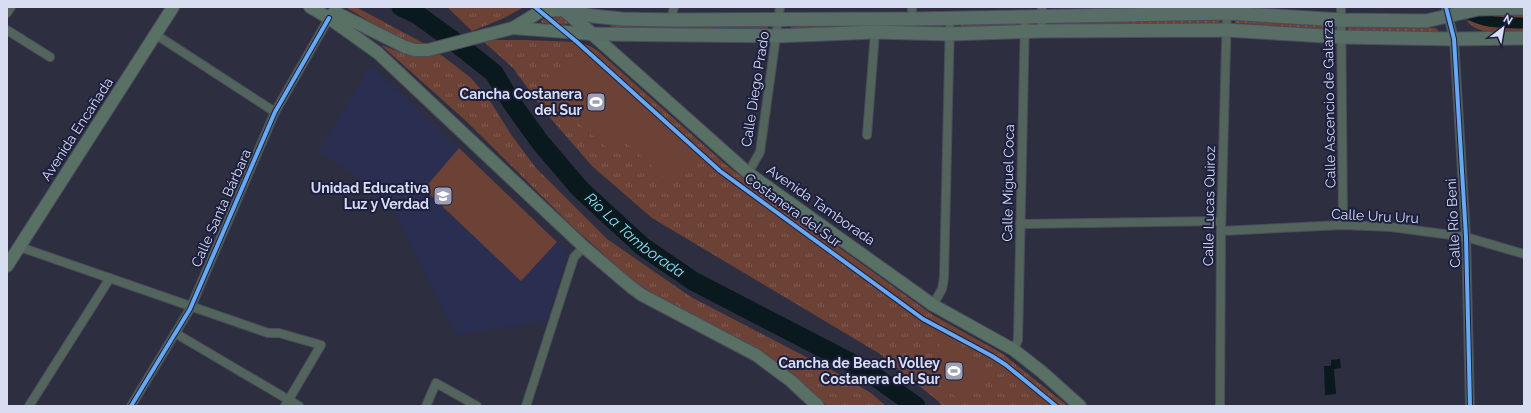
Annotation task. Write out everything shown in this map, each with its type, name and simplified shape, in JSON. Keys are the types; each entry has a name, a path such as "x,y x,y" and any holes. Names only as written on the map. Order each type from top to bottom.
{"main road":[{"name":"Avenida Encañada","path":"7,266 173,7"},
{"path":"310,7 329,18 378,53 584,247 630,287 642,295 756,355 791,381 818,406"},
{"path":"513,28 541,11 564,8 593,16 622,19 673,13 912,13 950,18 1025,17 1042,12 1227,10 1342,20 1426,21 1448,11 1477,8 1524,8"},
{"name":"Avenida Tamborada","path":"564,8 748,173 933,305 1014,350 1042,372 1080,406"},
{"path":"329,18 334,13 339,14 399,44 415,50 428,50 513,28 592,34 776,36 876,32 949,34 1226,30 1342,37 1454,39 1524,38"}],"street":[{"path":"7,13 11,7"},
{"name":"Calle Ascencio de Galarza","path":"1341,7 1343,225"},
{"name":"Calle Lucas Quiroz","path":"1220,406 1221,221 1227,10"},
{"name":"Calle Río Beni","path":"1448,11 1454,39 1466,237 1470,406"},
{"path":"1042,12 1042,32"},
{"name":"Calle Diego Prado","path":"748,173 760,152 780,13"},
{"name":"Calle Miguel Coca","path":"1014,350 1018,340 1025,17"},
{"name":"Calle Santa Bárbara","path":"131,406 191,306 275,112 329,18"},
{"path":"933,305 942,289 944,278 950,18"},
{"path":"7,30 50,57"},
{"path":"867,135 876,32"},
{"path":"155,34 275,112"},
{"path":"1020,224 1221,221"},
{"name":"Calle Uru Uru","path":"1221,231 1343,225 1391,227 1466,237 1524,254"},
{"path":"20,247 268,333 279,333 321,345 286,403"},
{"path":"526,406 574,257 584,247"},
{"path":"29,406 110,278"},
{"path":"175,333 286,403 299,406"},
{"path":"426,406 436,383 477,406"}],"shaded area":[{"name":"Unidad Educativa Luz y Verdad","path":"371,65 568,252 547,320 456,335 396,215 357,177 319,151"},
{"path":"1340,359 1341,368 1334,369 1336,394 1325,395 1324,366 1331,366 1331,360"}],"green space":[{"path":"345,7 356,7 425,44 417,43 397,36 373,24"},
{"path":"447,7 524,7 502,19 472,31"},
{"path":"1485,14 1524,14 1524,33 1493,33 1478,29 1467,21"},
{"path":"561,17 569,24 558,25 542,23 541,21 543,19"},
{"path":"1235,19 1336,26 1335,30 1235,23"},
{"path":"1220,20 1220,24 1054,27 1054,22"},
{"path":"961,22 1015,22 1015,27 961,27"},
{"path":"941,23 941,27 791,29 791,24"},
{"path":"609,24 768,25 768,29 624,29 613,28"},
{"path":"1348,27 1436,28 1439,32 1348,32"},
{"path":"490,40 577,42 590,46 598,51 725,164 752,185 933,315 1003,354 1068,406 942,406 938,401 880,354 652,218 592,166 546,113 513,68 484,42"},
{"path":"381,45 416,56 431,56 440,54 471,78 488,98 512,136 536,168 607,239 691,297 837,373 871,393 886,406 827,406 778,364 750,344 658,297 631,279 573,227 466,121"},
{"name":"Cancha Costanera del Sur","path":"580,51 649,112 613,153 543,92"},
{"path":"654,115 699,156 672,185 628,144"},
{"path":"459,148 557,242 521,281 424,189"},
{"name":"Cancha de Beach Volley Costanera del Sur","path":"944,339 988,369 964,402 921,372"}],"waterway":[{"name":"Río La Tamborada","path":"401,7 418,15 494,73 512,103 540,142 580,189 642,246 693,281 867,371 916,406"},
{"path":"1471,15 1490,21 1524,23"}],"cycle path":[{"name":"Costanera del Sur","path":"535,7 577,42 720,171 923,319 1006,365 1056,406"},
{"path":"1446,7 1454,39 1466,237 1470,406"},
{"path":"131,406 190,309 275,112 329,18"}],"place":[{"name":"Cancha Costanera del Sur","path":"596,102"},
{"name":"Unidad Educativa Luz y Verdad","path":"443,196"},
{"name":"Cancha de Beach Volley Costanera del Sur","path":"954,371"}]}
